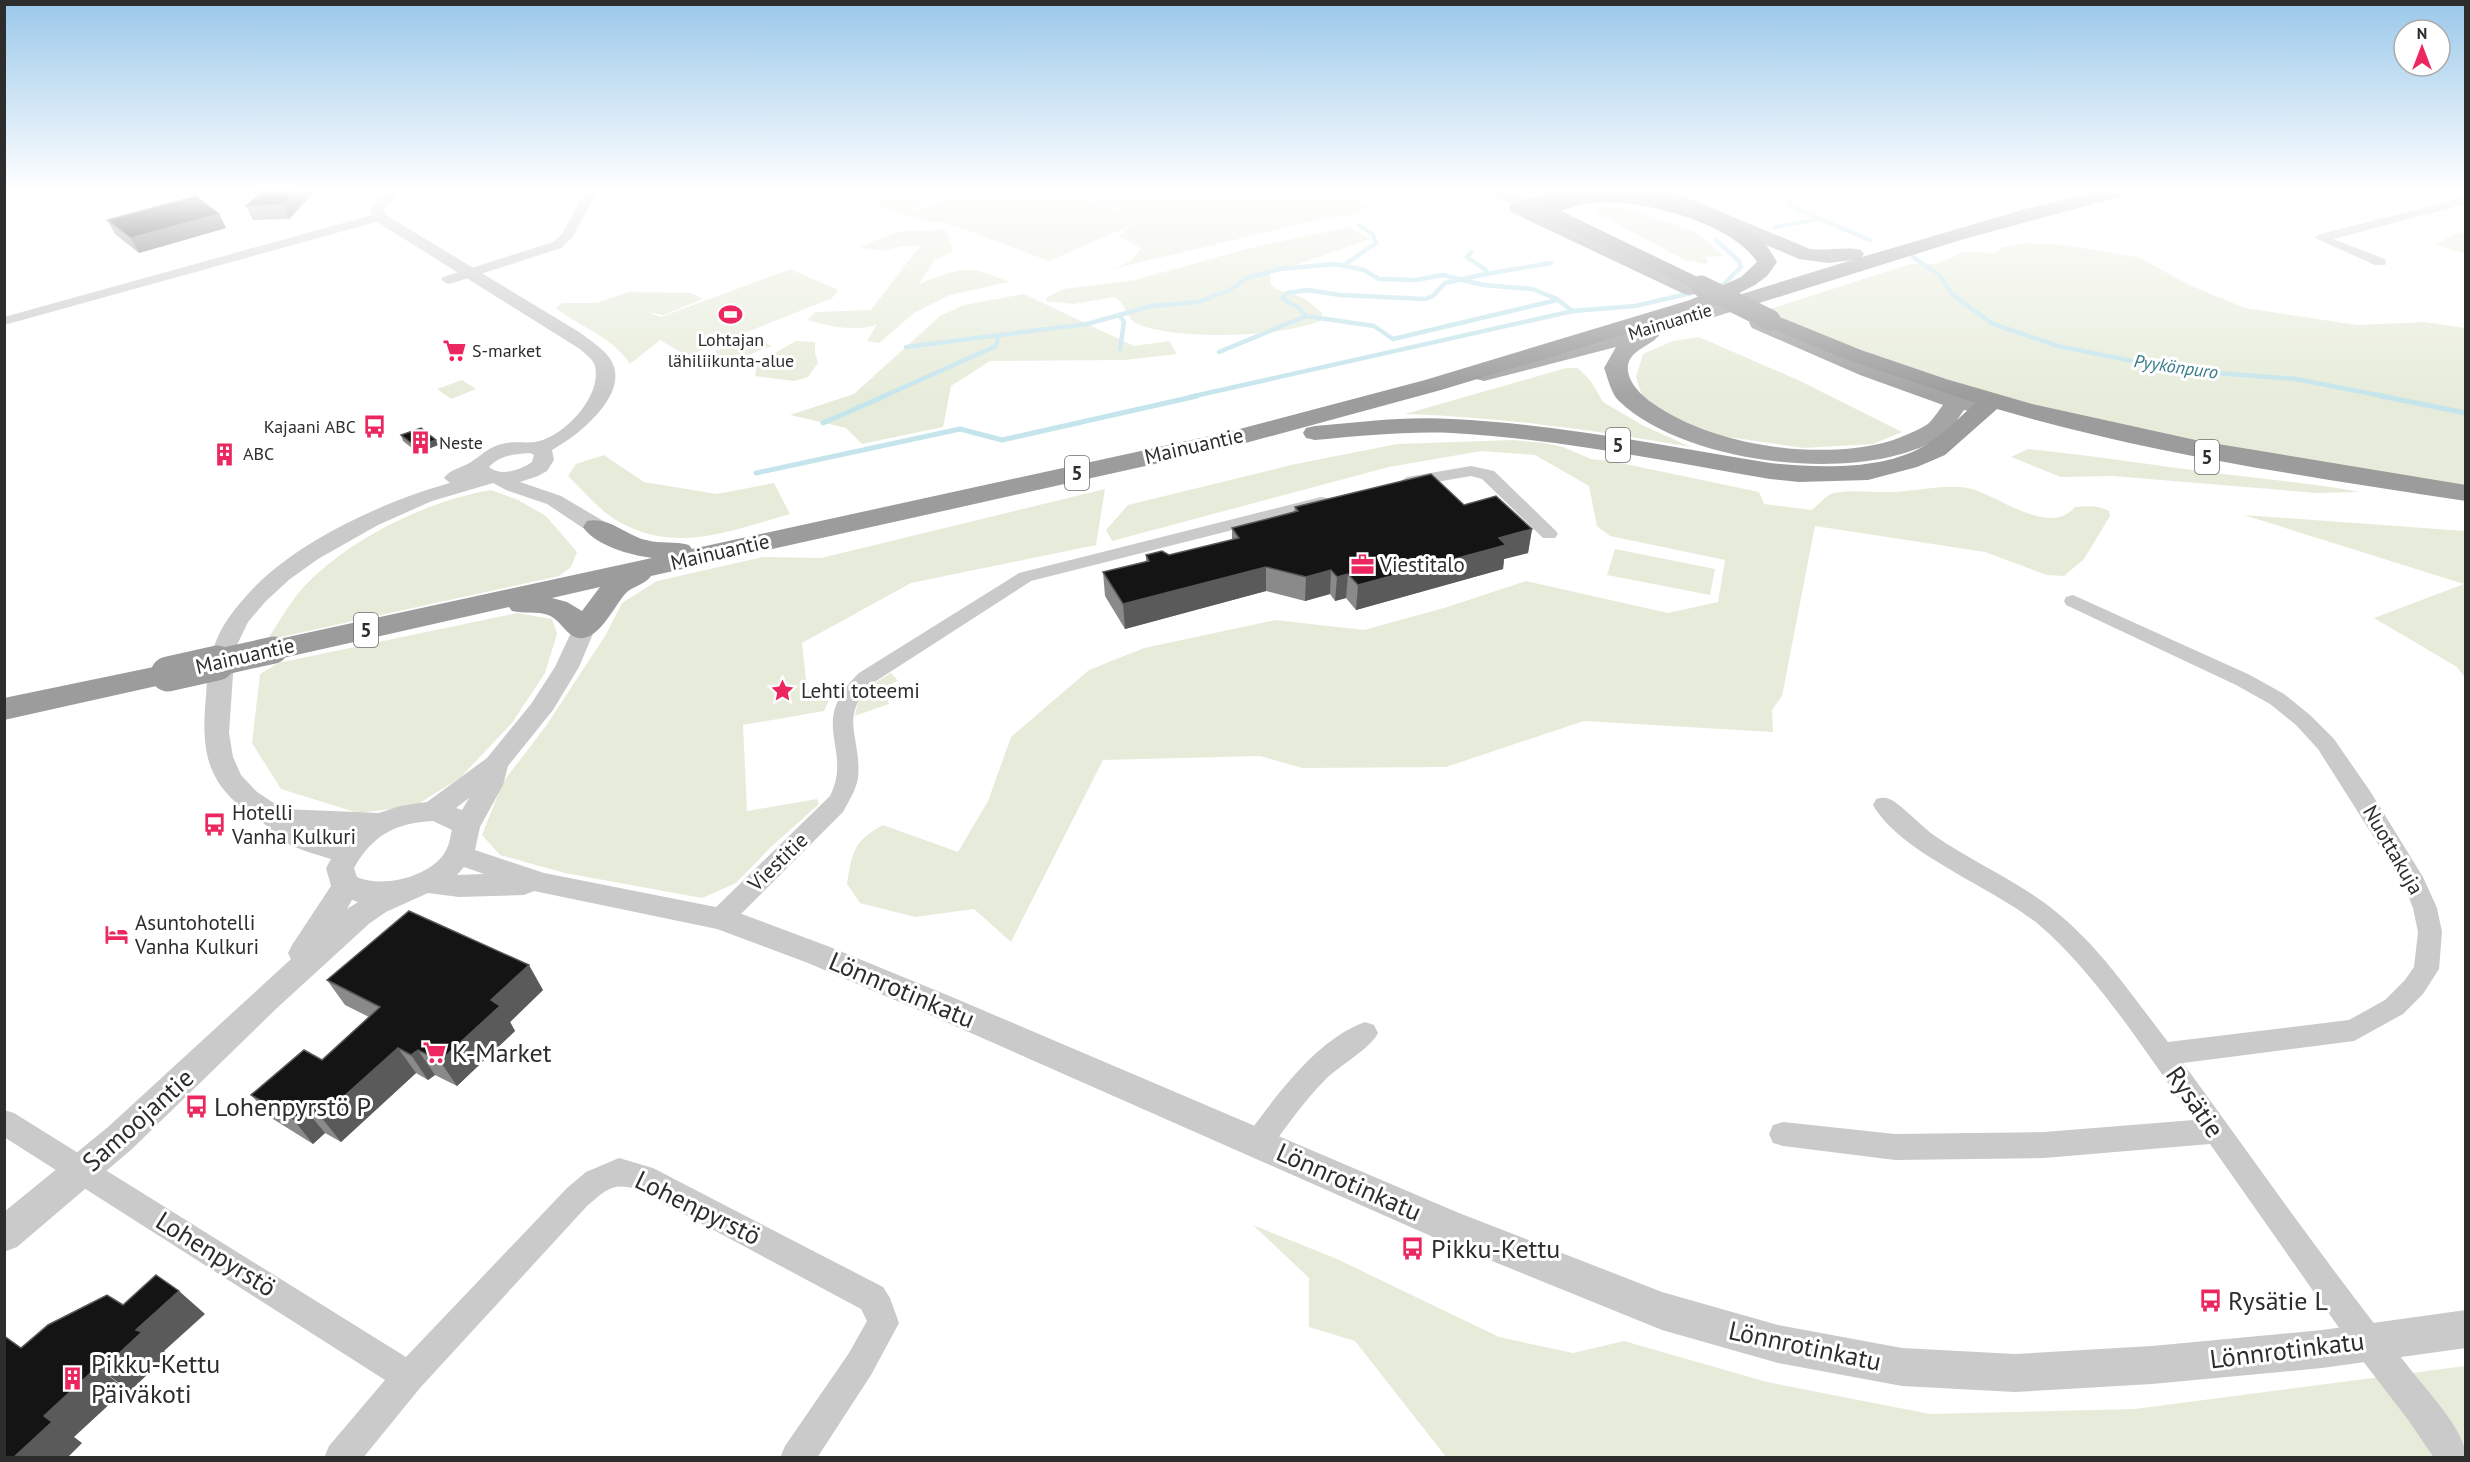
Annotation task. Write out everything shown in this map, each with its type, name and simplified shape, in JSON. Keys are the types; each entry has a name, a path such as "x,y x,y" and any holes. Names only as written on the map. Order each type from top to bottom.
{"highway":[{"name":"5","path":"1631,260 1696,293 1764,321"},
{"name":"5","path":"1696,293 1748,281 1760,272 1766,260"},
{"name":"Mainuantie","path":"4,710 1231,439 1433,385 1521,357 1696,293"},
{"name":"5","path":"1231,439 1360,429 1451,426 1589,440 1770,471 1830,474 1868,472 1908,462 1936,450 1970,419 1975,401 2112,439 2230,461 2466,493"},
{"path":"597,527 630,546 652,551 685,551 788,537"},
{"path":"576,585 599,565 602,545 597,527"},
{"path":"458,610 540,604 568,612 583,629 617,585 653,567"}],"main road":[{"name":"Mainuantie","path":"1696,293 1837,260"},
{"name":"Mainuantie","path":"1433,385 1530,363 1872,260"},
{"name":"5","path":"1764,321 1876,372 1975,401"},
{"path":"1670,322 1638,341 1620,357 1616,366 1618,384 1633,402 1646,412 1685,432 1723,445 1770,454 1820,458 1846,458 1892,451 1925,436 1975,401"}],"street":[{"path":"4,321 223,260"},
{"path":"345,853 295,834 278,819 246,799 229,779 218,753 216,724 225,645 243,615 262,592 287,570 344,534 426,497 463,488 490,474 520,476 539,457 575,428 600,399 605,384 606,372 603,362 586,345 450,260"},
{"path":"448,280 510,260"},
{"path":"2375,260 2380,262"},
{"path":"490,474 489,456 507,449 526,446 539,457 554,500"},
{"path":"1385,487 1430,476 1471,471 1488,475 1549,534"},
{"path":"490,474 513,486 554,500 597,527"},
{"name":"Viestitie","path":"721,918 835,806 844,790 847,778 841,711 856,686 1025,577 1113,553 1340,498"},
{"name":"Nuottakuja","path":"2073,601 2243,680 2277,699 2303,720 2326,744 2415,883 2425,908 2430,932 2426,969 2414,987 2394,1007 2354,1030 2162,1054"},
{"path":"433,811 496,764 540,710 567,667 583,629"},
{"path":"378,823 345,853 340,870 346,885 362,893 375,895 418,886 449,866 459,855 467,837 466,827 490,785 496,764"},
{"name":"Rysätie","path":"1884,805 1910,830 1947,856 2020,898 2047,918 2100,972 2162,1054 2367,1341 2421,1409 2451,1453"},
{"path":"278,819 378,823 404,815 433,811 445,813 466,827"},
{"name":"Lönnrotinkatu","path":"459,855 542,883 721,918 930,1001 1366,1191 1662,1311 1778,1344 1902,1367 2026,1373 2163,1364 2322,1349 2466,1329"},
{"name":"Lönnrotinkatu","path":"418,886 542,883"},
{"name":"Samoojantie","path":"266,999 305,951 346,885"},
{"name":"Samoojantie","path":"4,1235 120,1138 266,999 360,915 376,904 418,886"},
{"path":"1258,1143 1313,1072 1335,1052 1365,1032"},
{"name":"Lohenpyrstö","path":"4,1122 409,1377"},
{"path":"1783,1134 1895,1147 1918,1147 2044,1145 2215,1131"},
{"name":"Lohenpyrstö","path":"341,1458 409,1377 577,1197 596,1181 619,1171 643,1177 872,1298 876,1303 883,1323 860,1364 797,1458"}],"green space":[{"path":"909,260 934,260 919,284 945,274 964,270 982,272 1009,282 950,295 914,313 879,343 867,341 877,324 852,328 808,320 815,312 871,310"},
{"path":"1149,260 1112,269 1131,261"},
{"path":"1206,260 1309,260 1270,274 1271,285 1311,303 1322,313 1322,320 1283,330 1203,335 1178,333 1138,324 1131,319 1122,303 1115,297 1074,304 1046,301 1047,297 1064,289 1135,280"},
{"path":"1686,260 1709,262 1704,264"},
{"path":"1945,260 2144,260 2189,285 2245,308 2357,325 2425,322 2465,328 2465,486 2172,437 2026,404 1955,383 1854,348 1810,331 1767,310 1910,264 1937,264"},
{"name":"Lohtajan lähiliikunta-alue","path":"790,269 838,290 832,298 687,356 660,340 630,364 623,354 605,339 556,308 562,303 597,303 628,292 691,293 703,299 663,315 647,312 661,317"},
{"path":"1024,294 1134,346 1169,341 1177,354 1124,360 990,361 951,386 943,427 862,444 846,428 790,415 854,394 940,316 964,305"},
{"path":"1699,337 1798,380 1902,432 1873,444 1804,448 1721,436 1670,416 1642,396 1636,377 1643,354 1673,341"},
{"path":"759,338 771,346 719,367 706,364 697,358 749,339"},
{"path":"796,341 815,342 818,363 808,377 794,381 755,376 757,363"},
{"path":"1566,368 1578,368 1590,380 1603,402 1644,426 1691,447 1549,425 1405,414"},
{"path":"462,380 476,389 451,399 437,389"},
{"path":"1513,440 1545,443 1563,447 1591,459 1616,462 1759,492 1764,504 1812,510 1834,493 1894,492 1959,487 1980,492 2037,516 2051,518 2064,515 2075,507 2088,506 2105,509 2109,511 2110,516 2084,559 2064,576 2047,575 1985,552 1815,526 1782,696 1772,710 1773,732 1584,721 1446,767 1302,768 1260,756 1103,760 1011,942 974,909 915,917 860,903 847,884 853,856 865,837 883,825 958,852 988,801 1011,737 1089,670 1144,648 1276,620 1364,630 1444,608 1526,581 1668,613 1718,602 1725,560 1610,536 1597,526 1589,486 1535,455 1481,451 1389,467 1112,541 1106,530 1128,505 1291,465 1397,444"},
{"path":"2028,449 2360,492 2317,493 2113,476 2061,477 2011,457"},
{"path":"604,455 644,482 717,494 774,483 790,514 724,533 702,536 681,538 659,536 638,530 610,516 568,476 576,464"},
{"path":"1105,489 1096,545 911,583 802,643 807,689 835,686 824,711 743,725 747,811 817,799 819,804 771,847 736,883 702,898 565,873 500,855 482,835 503,782 546,726 605,636 622,603 657,581 763,557 821,558"},
{"path":"491,490 518,500 546,516 577,552 571,567 559,576 267,640 301,590 319,572 364,539 414,513 466,495"},
{"path":"2244,515 2465,531 2465,678 2457,667 2374,618 2464,584"},
{"path":"1615,549 1715,569 1710,595 1607,575"},
{"path":"517,613 552,619 557,634 545,673 512,723 461,777 415,806 358,813 281,789 252,743 260,674 278,663"},
{"path":"891,673 898,681 883,687 889,704 855,716 863,694 871,685"},
{"path":"1253,1225 1337,1259 1499,1337 1573,1353 1624,1341 1767,1382 1930,1414 2135,1409 2465,1366 2465,1457 1446,1457 1355,1341 1309,1327 1309,1278"}],"building":[{"path":"421,428 436,440 416,447 401,435"},
{"path":"1431,474 1464,505 1496,496 1532,529 1499,538 1506,545 1358,585 1348,574 1337,577 1331,570 1306,577 1266,567 1123,604 1103,572 1149,561 1146,555 1162,551 1169,555 1239,538 1232,528 1298,511 1295,507"},
{"path":"409,911 529,965 491,1000 500,1006 440,1061 418,1050 411,1055 398,1048 321,1117 305,1109 293,1119 251,1095 304,1050 322,1060 380,1007 327,980"},
{"path":"156,1275 179,1291 136,1330 142,1332 101,1370 97,1367 44,1416 52,1422 13,1458 4,1458 4,1336 21,1348 48,1325 107,1295 123,1305"}],"waterway":[{"path":"1344,265 1351,260"},
{"path":"1472,260 1486,270 1486,274"},
{"path":"1716,287 1723,285 1741,267 1738,260"},
{"name":"Pyykönpuro","path":"1918,260 1939,275 1954,296 1993,324 2058,346 2177,370 2296,379 2388,397"},
{"path":"1486,274 1551,263"},
{"path":"1119,315 1152,306 1199,302 1230,290 1247,278 1280,269 1335,264 1364,270 1379,279 1416,280 1443,275 1461,279"},
{"path":"1461,279 1486,274"},
{"path":"1306,316 1299,308 1282,298 1287,293 1308,290 1340,295 1425,299 1433,296 1445,283 1461,279"},
{"path":"1461,279 1483,285 1532,289 1555,298 1573,311"},
{"path":"1573,311 1635,306 1696,292"},
{"path":"1306,316 1374,326 1393,339 1557,300"},
{"path":"1190,397 1573,311"},
{"path":"999,335 1087,324 1119,315"},
{"path":"1119,315 1124,322 1120,349"},
{"path":"1219,352 1306,316"},
{"path":"882,397 996,346 999,335"},
{"path":"906,347 999,335"},
{"path":"823,423 885,396"},
{"path":"756,473 960,429 1002,440 1197,396"},
{"name":"Pyykönpuro","path":"2381,396 2466,413"}],"place":[{"name":"Lohtajan lähiliikunta-alue","path":"731,314"},
{"name":"S-market","path":"454,351"},
{"name":"Kajaani ABC","path":"374,427"},
{"name":"Neste","path":"421,443"},
{"name":"ABC","path":"225,454"},
{"name":"Viestitalo","path":"1362,565"},
{"name":"Lehti toteemi","path":"783,691"},
{"name":"Hotelli Vanha Kulkuri","path":"214,825"},
{"name":"Asuntohotelli Vanha Kulkuri","path":"117,935"},
{"name":"K-Market","path":"434,1053"},
{"name":"Lohenpyrstö P","path":"196,1107"},
{"name":"Pikku-Kettu","path":"1413,1249"},
{"name":"Rysätie L","path":"2210,1301"},
{"name":"Pikku-Kettu Päiväkoti","path":"73,1379"}]}
